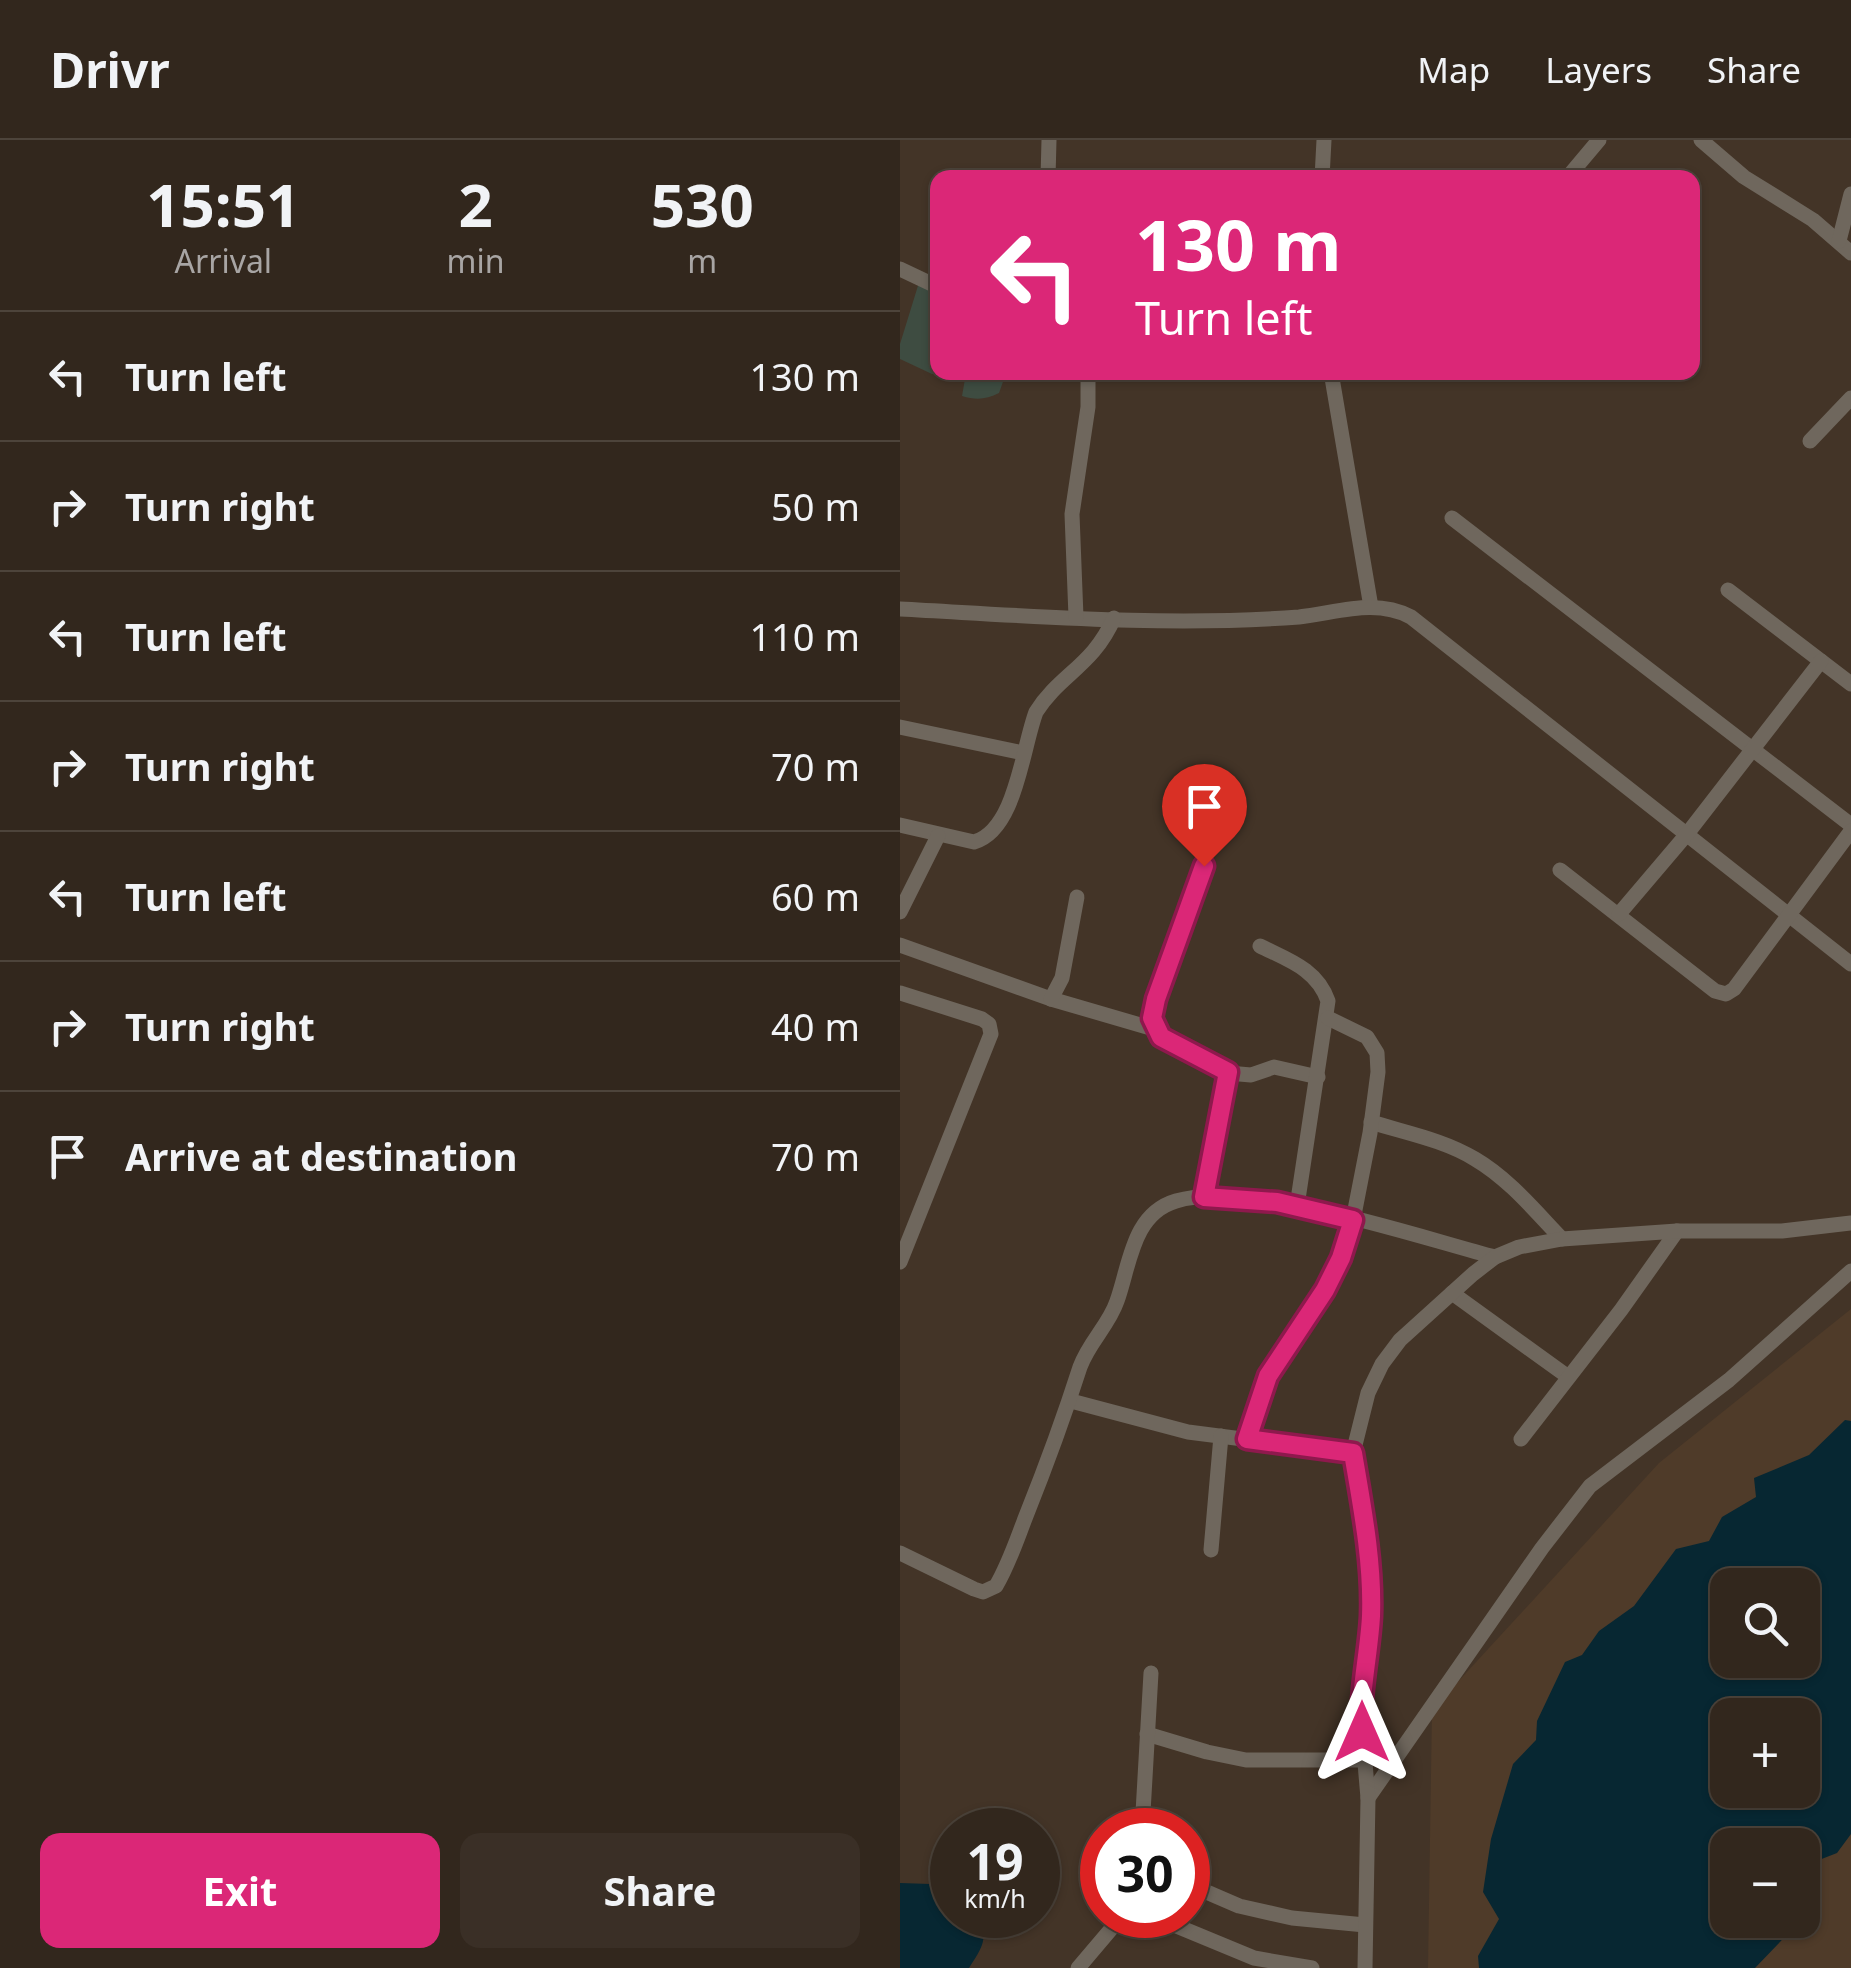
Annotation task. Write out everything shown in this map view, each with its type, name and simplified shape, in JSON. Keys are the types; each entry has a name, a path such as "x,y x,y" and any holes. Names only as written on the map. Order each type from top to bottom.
{"street":[{"path":"1048,170 1049,140"},
{"path":"1322,170 1324,140"},
{"path":"1574,170 1599,140"},
{"path":"1702,140 1744,177 1813,220 1845,247"},
{"path":"1580,163 1586,170"},
{"path":"1845,247 1851,194"},
{"path":"900,269 930,283"},
{"path":"1076,617 1072,514 1088,407 1088,380"},
{"path":"1332,380 1371,607"},
{"path":"1810,441 1851,398"},
{"path":"1452,518 1851,828 1734,989 1726,994 1715,991 1560,870"},
{"path":"1728,590 1851,684"},
{"path":"900,609 1114,618 1299,616 1371,607 1398,610 1851,964"},
{"path":"900,825 974,842 986,839 1009,806 1030,727 1044,700 1088,660 1114,618"},
{"path":"1619,914 1821,661"},
{"path":"900,727 1023,753"},
{"path":"900,912 938,836"},
{"path":"1204,866 1156,999 1154,1029 1161,1037 1228,1072 1251,1075 1274,1066 1318,1078"},
{"path":"1051,999 1062,978 1078,896"},
{"path":"900,945 1051,999 1154,1029"},
{"path":"1260,946 1316,978 1328,1001 1297,1206"},
{"path":"900,993 982,1019 989,1024 991,1034 900,1262"},
{"path":"1247,1439 1268,1376 1325,1290 1341,1258 1353,1220 1372,1122 1377,1053 1367,1037 1328,1018"},
{"path":"1204,1197 1228,1072"},
{"path":"1372,1122 1441,1143 1475,1159 1508,1183 1562,1238"},
{"path":"900,1553 974,1590 996,1586 1070,1401 1080,1366 1117,1301 1132,1246 1146,1222 1161,1208 1204,1197 1297,1206 1494,1257"},
{"path":"1365,1968 1368,1798 1360,1705 1371,1614 1364,1517 1353,1453 1362,1412 1382,1364 1400,1340 1494,1257 1519,1248 1562,1238 1677,1231 1782,1231 1851,1223"},
{"path":"1521,1439 1677,1231"},
{"path":"1368,1798 1542,1548 1590,1486 1730,1380 1851,1271"},
{"path":"1452,1294 1566,1376"},
{"path":"1070,1401 1140,1421 1221,1436 1353,1453"},
{"path":"1211,1550 1221,1436"},
{"path":"1143,1808 1151,1673"},
{"path":"1147,1734 1246,1760 1365,1760"},
{"path":"1210,1893 1239,1906 1292,1918 1364,1926"},
{"path":"1078,1968 1103,1938"},
{"path":"1206,1938 1254,1958 1312,1968"}],"shaded area":[{"path":"1851,1309 1851,1968 1428,1968 1432,1710 1659,1463"}],"green space":[{"path":"921,276 930,279 930,373 900,359 900,344"},
{"path":"965,380 1004,380 999,393 990,397 962,396"}],"water":[{"path":"1845,1420 1851,1421 1851,1834 1837,1853 1820,1860 1820,1828 1710,1828 1710,1938 1784,1938 1755,1968 1479,1968 1478,1956 1499,1919 1483,1892 1491,1839 1513,1764 1536,1740 1537,1721 1565,1662 1582,1655 1599,1631 1634,1606 1676,1549 1709,1541 1722,1517 1756,1497 1754,1478 1809,1455"},
{"path":"900,1883 930,1884 930,1938 984,1938 983,1942 969,1968 900,1968"}],"route":[{"path":"1204,866 1152,1018 1161,1037 1228,1072 1204,1197 1277,1202 1353,1220 1325,1290 1268,1376 1247,1439 1353,1453 1364,1517 1371,1614 1360,1705 1362,1732"}]}
